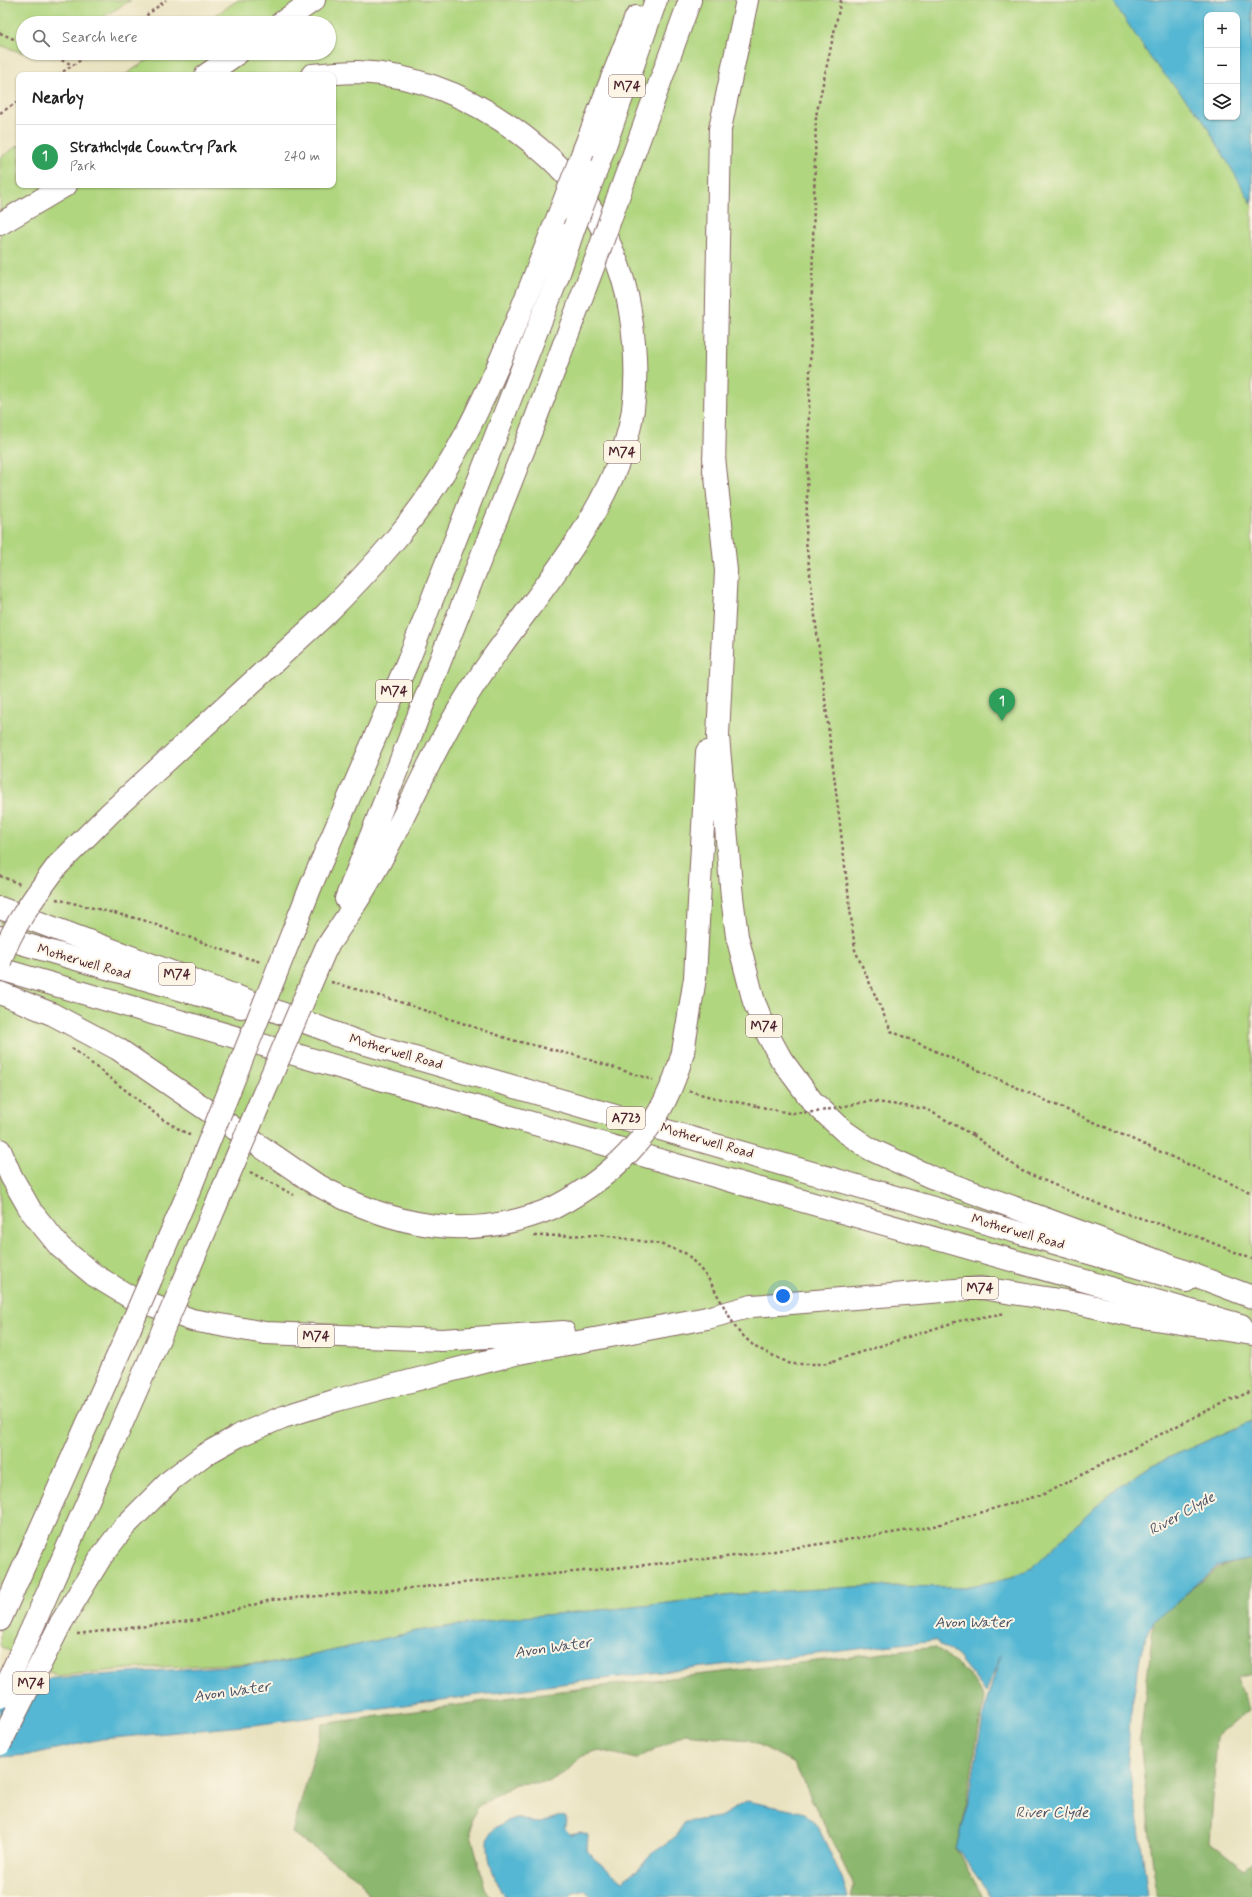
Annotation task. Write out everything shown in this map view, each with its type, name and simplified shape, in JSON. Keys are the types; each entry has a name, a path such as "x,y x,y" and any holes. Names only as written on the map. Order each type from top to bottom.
{"main road":[{"path":"291,16 314,0"},
{"name":"M74","path":"0,962 14,929 31,902 58,865 110,813 339,602 409,523 452,459 501,357 562,209 643,0"},
{"name":"M74","path":"0,1620 130,1328 192,1184 313,881 410,656 557,279 656,0"},
{"name":"M74","path":"0,1697 33,1626 181,1288 326,948 528,438 595,262 690,0"},
{"name":"M74","path":"0,993 52,1014 97,1037 145,1066 314,1183 340,1197 382,1215 432,1227 466,1228 517,1220 554,1207 579,1194 601,1179 633,1149 654,1120 669,1094 683,1052 695,978 703,848 712,647 720,129 747,0"},
{"path":"210,72 228,60"},
{"name":"M74","path":"326,948 373,874 458,710 479,676 585,530 606,491 626,443 633,406 636,361 627,291 617,261 597,220 579,191 556,164 496,116 463,97 427,84 395,77 358,72 336,73"},
{"path":"0,223 44,188"},
{"path":"0,223 61,188"},
{"name":"M74","path":"714,457 726,571 718,736 732,897 737,936 754,1002 768,1035 781,1059 812,1101 844,1131 870,1148 931,1177 1252,1297"},
{"name":"M74","path":"0,908 353,1040"},
{"name":"Motherwell Road","path":"0,937 1252,1301"},
{"name":"Motherwell Road","path":"0,970 725,1179 1252,1328"},
{"name":"M74","path":"0,1150 11,1176 31,1211 60,1247 94,1275 130,1297 192,1320 265,1333 442,1340 583,1331 707,1318"},
{"name":"M74","path":"0,1744 65,1629 101,1558 124,1527 144,1505 171,1480 204,1455 240,1435 283,1417 337,1400 512,1355 707,1318 752,1306 981,1288 1064,1300 1135,1316 1252,1334"}],"path":[{"path":"146,16 166,0"},
{"path":"841,0 816,116 806,541 855,950 891,1031 1252,1194"},
{"path":"0,33 16,40"},
{"path":"61,60 73,65"},
{"path":"62,72 81,60"},
{"path":"0,113 16,103"},
{"path":"0,876 27,887"},
{"path":"54,899 143,920 234,954 264,963"},
{"path":"326,980 394,1000 512,1040 574,1055 660,1082"},
{"path":"682,1089 711,1097 789,1113 816,1112 869,1101 926,1109 973,1135 1022,1171 1101,1205 1198,1237 1252,1259"},
{"path":"602,1234 660,1244 687,1254 708,1278 737,1330 755,1347 790,1364 823,1364 958,1321 1013,1312"},
{"path":"65,1629 199,1620 271,1600 392,1590 755,1554 930,1527 1044,1494 1206,1411 1252,1391"}],"green space":[{"path":"0,0 131,0 105,16 16,16 16,51 0,45"},
{"path":"238,0 1252,0 1252,1421 1152,1465 1111,1492 1032,1568 1001,1580 965,1587 872,1586 751,1593 634,1607 510,1618 417,1631 284,1662 135,1668 58,1676 0,1646 0,158 16,147 16,188 336,188 336,72 130,72 148,60 336,60 336,16 214,16"},
{"path":"1252,1557 1252,1673 1237,1677 1249,1709 1217,1736 1210,1842 1244,1869 1252,1863 1252,1897 1158,1897 1153,1867 1140,1739 1154,1620 1218,1568"},
{"path":"936,1647 968,1673 984,1697 967,1801 956,1849 983,1897 851,1897 854,1886 794,1763 750,1740 684,1734 636,1759 600,1750 582,1755 567,1771 548,1782 515,1784 478,1807 471,1819 471,1834 485,1888 491,1897 370,1897 359,1879 292,1833 323,1724 535,1694"}],"water":[{"path":"1112,0 1252,0 1252,204 1202,118 1152,60"},
{"path":"1252,1421 1252,1559 1218,1566 1154,1621 1142,1648 1130,1716 1128,1761 1139,1827 1148,1897 992,1897 956,1848 970,1794 985,1706 1001,1654 986,1692 957,1656 935,1640 576,1682 254,1725 102,1739 28,1755 0,1757 0,1682 284,1662 417,1631 510,1618 634,1607 751,1593 872,1586 965,1587 1001,1580 1032,1568 1111,1492 1152,1465"},
{"path":"747,1801 805,1813 818,1827 842,1878 848,1897 591,1897 585,1890 572,1894 570,1897 504,1897 490,1864 488,1849 489,1837 498,1826 517,1818 522,1818 534,1823 541,1823 562,1816 566,1817 565,1829 570,1834 581,1832 588,1835 587,1849 592,1857 622,1881 638,1870 654,1851 674,1838 685,1822 720,1817"}],"place":[{"name":"Strathclyde Country Park","path":"1002,721"}],"water label":[{"name":"River Clyde","path":"1182,1514"},
{"name":"Avon Water","path":"973,1623"},
{"name":"Avon Water","path":"553,1648"},
{"name":"Avon Water","path":"232,1692"},
{"name":"River Clyde","path":"1052,1813"}]}
